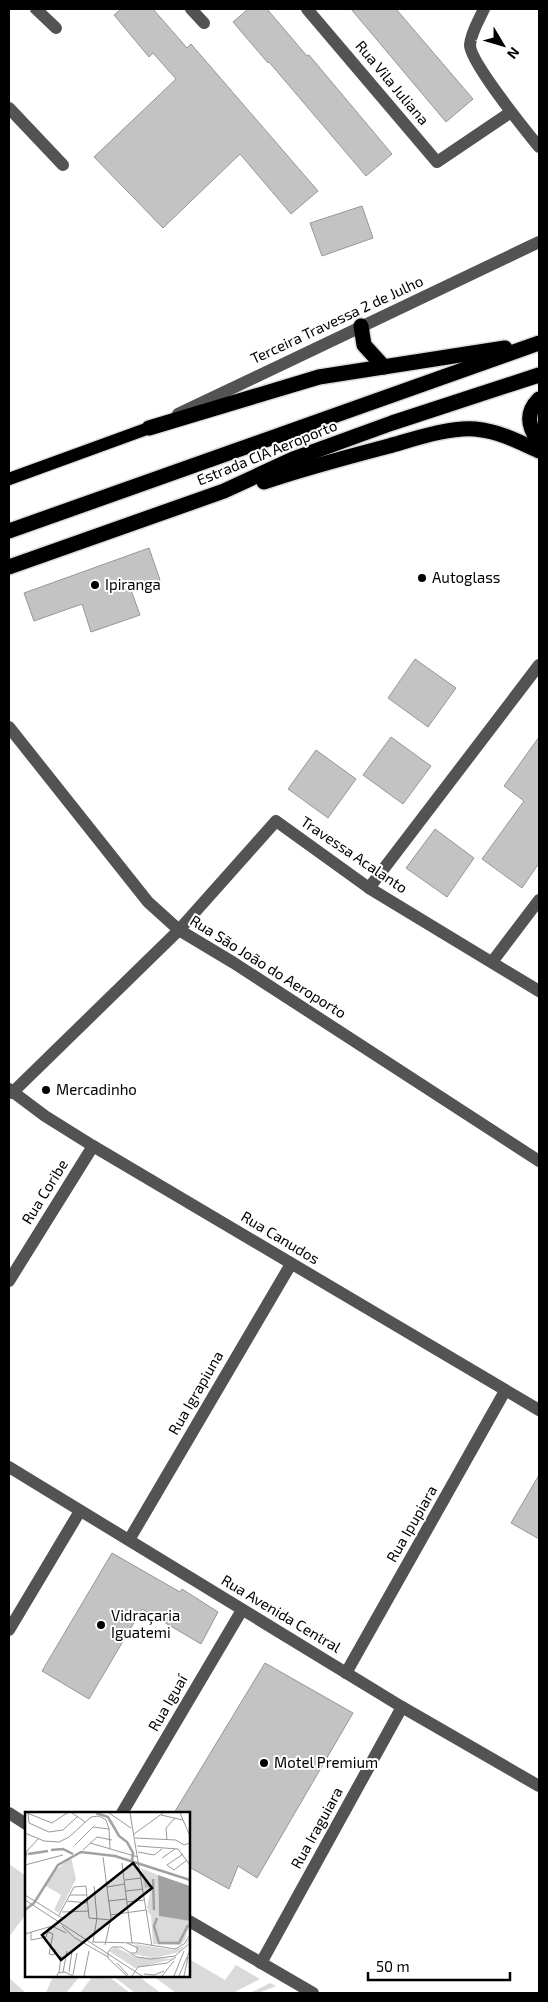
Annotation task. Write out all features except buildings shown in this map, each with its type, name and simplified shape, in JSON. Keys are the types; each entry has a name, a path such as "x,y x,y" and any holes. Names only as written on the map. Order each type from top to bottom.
{"highway":[{"path":"361,326 364,345 384,366"},
{"path":"149,428 318,377 539,343"},
{"name":"Estrada CIA Aeroporto","path":"9,531 539,343"},
{"name":"Estrada CIA Aeroporto","path":"9,567 224,490 294,459 374,429 539,375"},
{"path":"539,399 529,413 532,432 539,442"},
{"path":"224,490 252,486 304,469 407,441 456,430 491,431 539,451"}],"main road":[{"path":"9,479 149,428"}],"street":[{"path":"36,9 56,28"},
{"path":"191,9 204,23"},
{"name":"Rua Vila Juliana","path":"307,9 437,162 510,112"},
{"path":"484,9 472,35 471,52 510,112 539,147"},
{"path":"9,108 63,165"},
{"name":"Terceira Travessa 2 de Julho","path":"149,428 539,242"},
{"path":"369,888 539,665"},
{"name":"Rua São João do Aeroporto","path":"9,727 148,902 179,930 234,962 539,1161"},
{"name":"Travessa Acalanto","path":"179,930 276,821 369,888 539,991"},
{"path":"492,962 539,900"},
{"path":"11,1091 179,930"},
{"name":"Rua Canudos","path":"11,1091 45,1116 93,1146 539,1410"},
{"name":"Rua Coribe","path":"9,1281 93,1146"},
{"name":"Rua Igrapiuna","path":"129,1540 291,1264"},
{"name":"Rua Ipupiara","path":"346,1673 505,1391"},
{"name":"Rua Avenida Central","path":"9,1467 402,1707 539,1786"},
{"path":"9,1630 80,1511"},
{"name":"Rua Iguaí","path":"123,1812 242,1610"},
{"name":"Rua Iraguiara","path":"261,1964 402,1707"},
{"path":"9,1813 25,1823"},
{"path":"190,1922 313,1993"}],"shaded area":[{"path":"9,1864 25,1875 25,1915 9,1937"},
{"path":"190,1960 225,1980 236,1965 260,1979 233,1993 176,1993 154,1977 190,1977"},
{"path":"53,1977 79,1977 66,1993 46,1993"},
{"path":"92,1977 109,1977 130,1993 80,1993"},
{"path":"114,1977 139,1977 161,1993 135,1993"},
{"path":"9,1978 26,1993 9,1993"},
{"path":"270,1983 276,1986 259,1993 250,1993"}],"place":[{"name":"Autoglass","path":"422,578"},
{"name":"Ipiranga","path":"95,585"},
{"name":"Mercadinho","path":"46,1090"},
{"name":"Vidraçaria Iguatemi","path":"101,1625"},
{"name":"Motel Premium","path":"264,1763"}]}
